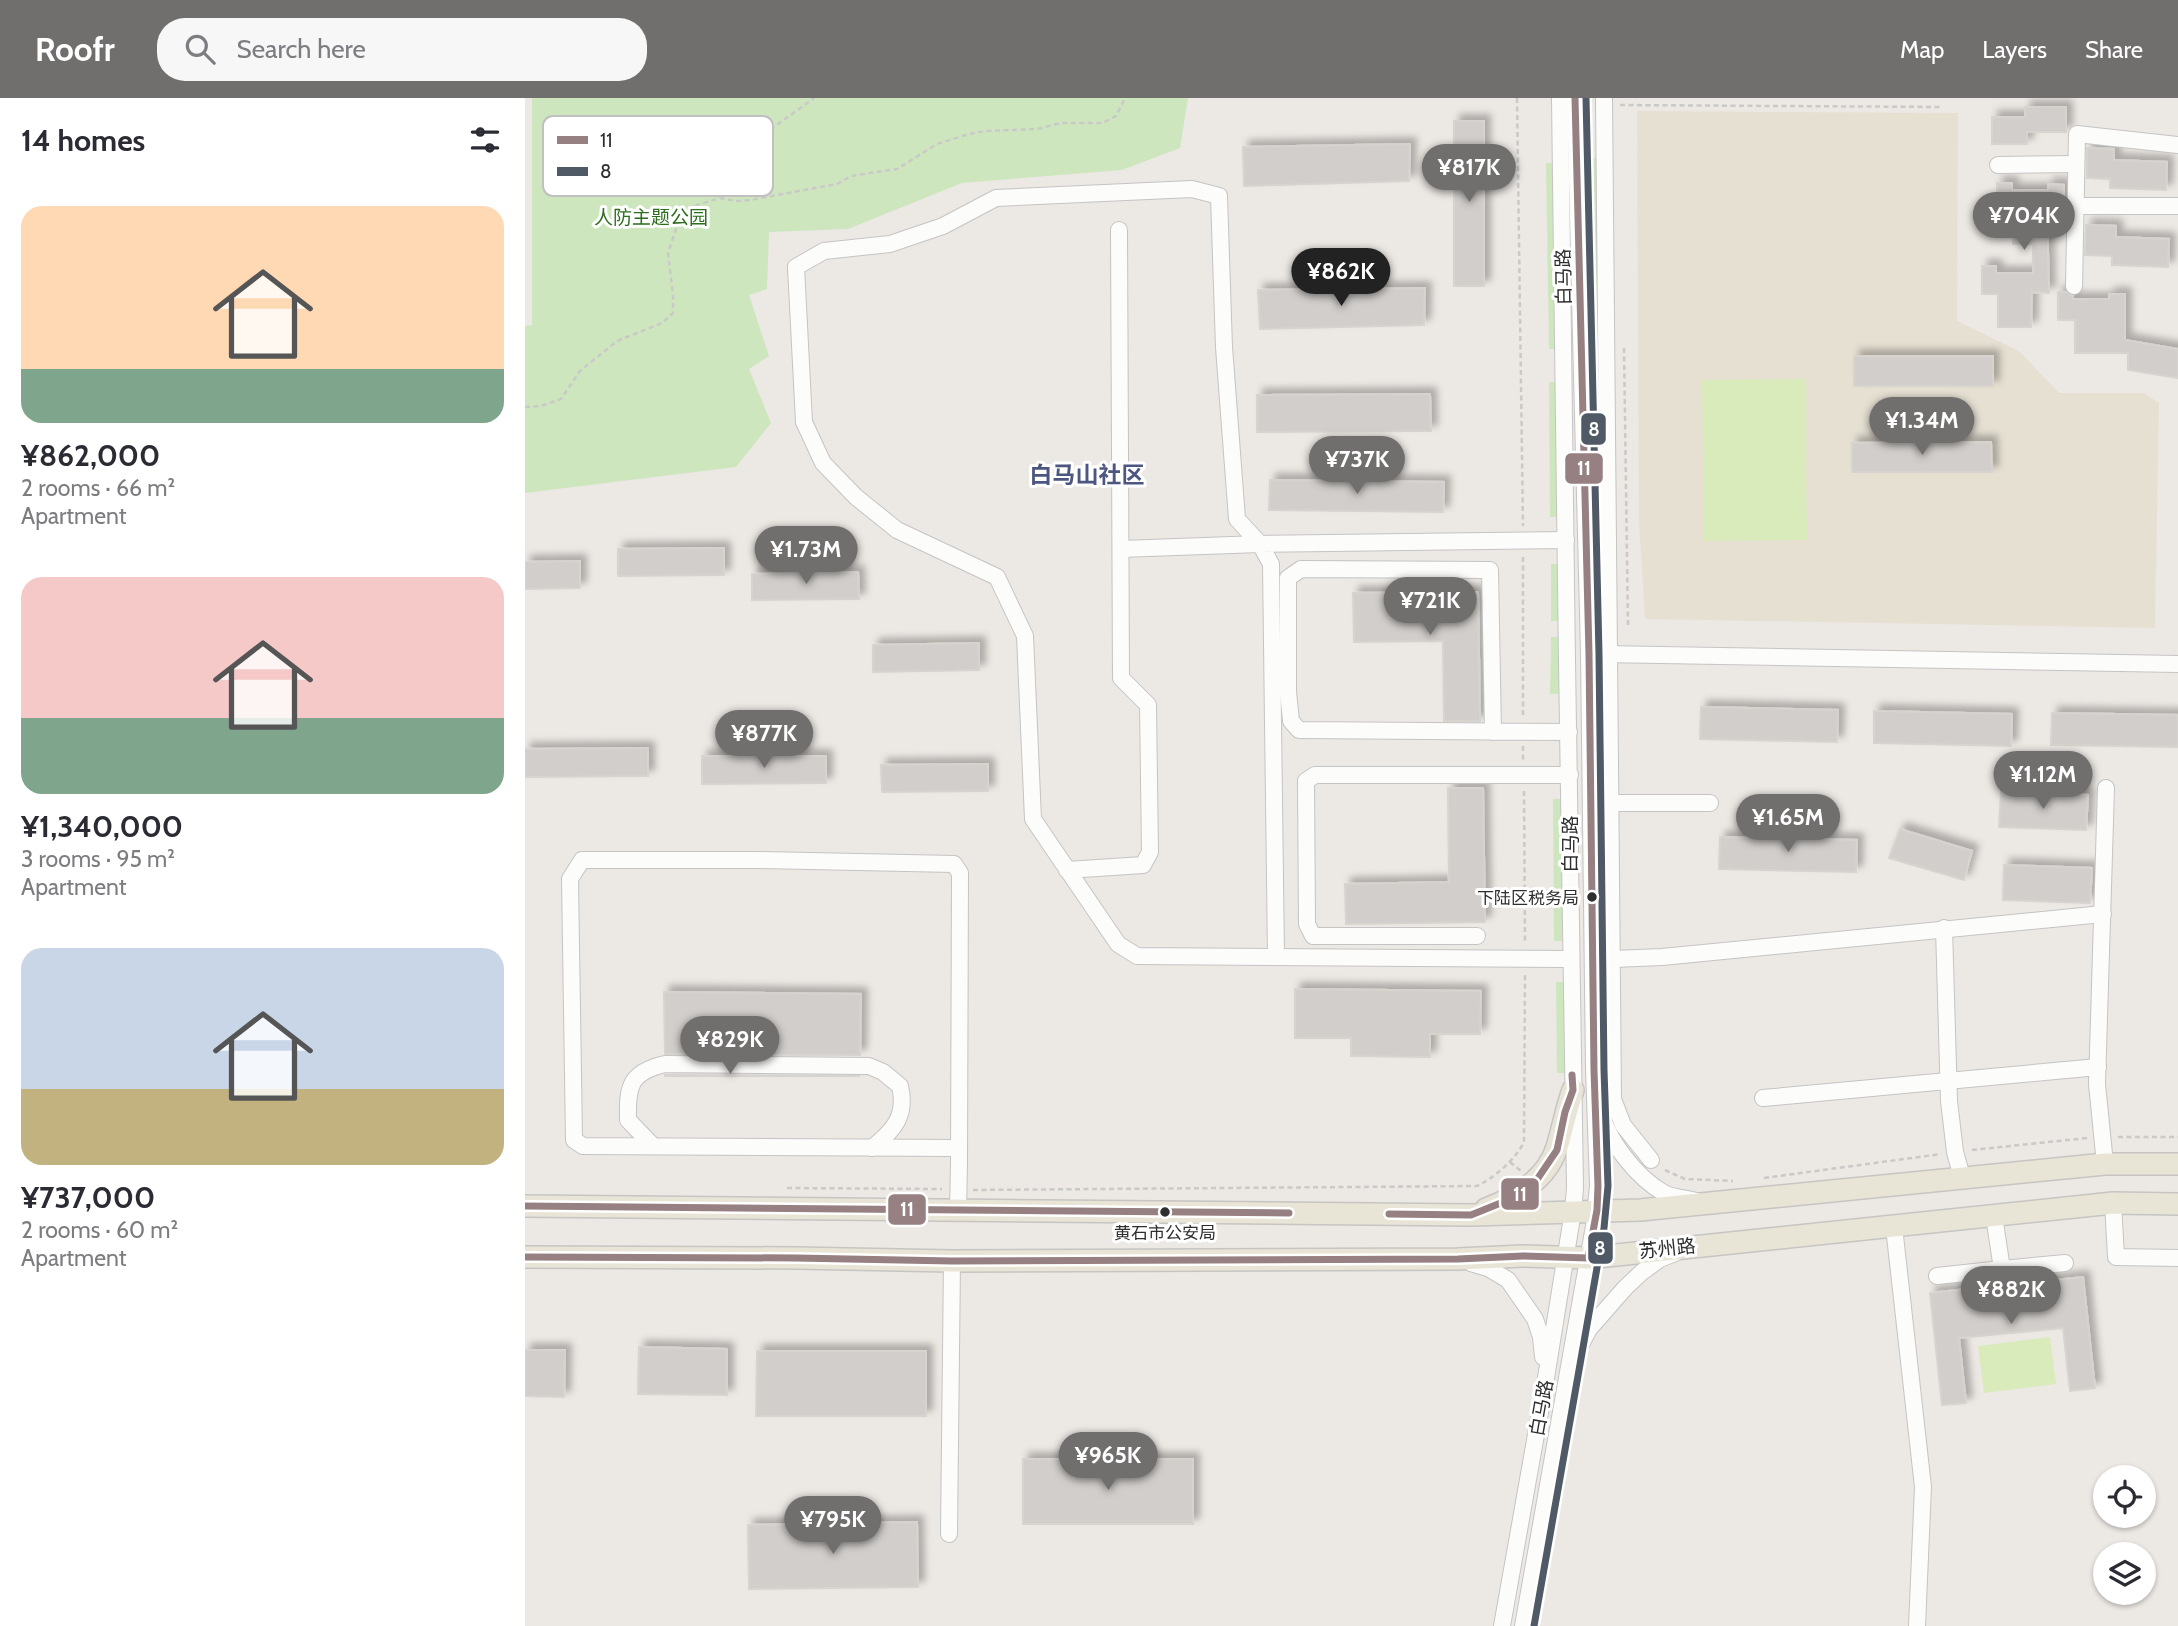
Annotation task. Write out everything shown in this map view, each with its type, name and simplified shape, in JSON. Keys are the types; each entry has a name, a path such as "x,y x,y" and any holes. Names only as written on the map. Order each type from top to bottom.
{"main road":[{"path":"1471,1215 1518,1196 1536,1181 1557,1150 1573,1090"},
{"path":"525,1206 958,1200 1471,1215 1640,1210 2105,1164 2178,1164"},
{"name":"苏州路","path":"525,1257 952,1261 1458,1259 1523,1256 1588,1258 2113,1203 2178,1204"}],"street":[{"name":"白马路","path":"1502,1626 1545,1384 1575,1188 1560,98"},
{"name":"白马路","path":"1523,1626 1597,1210 1589,653 1575,98"},
{"path":"1604,98 1613,1099 1623,1125 1651,1160"},
{"path":"2074,286 2077,134 2178,145"},
{"path":"1998,165 2076,164"},
{"path":"1276,957 1271,564 1260,544 1237,519 1224,347 1219,195 1192,189 996,198 943,226 890,244 824,251 796,267 804,422 823,463 856,497 897,530 997,577 1024,636 1033,819 1118,944 1137,956 1525,959 1570,959"},
{"path":"2075,206 2178,206"},
{"path":"1067,870 1143,865 1150,852 1148,705 1121,678 1119,230"},
{"path":"1121,549 1260,544 1566,540"},
{"path":"1493,732 1490,570 1301,569 1288,578 1288,692 1291,721 1299,730 1493,732 1569,732"},
{"path":"1589,653 2178,664"},
{"path":"1477,936 1313,936 1307,924 1306,781 1315,775 1570,775"},
{"path":"2105,1164 2098,1067 2106,788"},
{"path":"1591,803 1710,803"},
{"path":"958,1200 959,1148 960,873 954,863 582,860 570,879 574,1140 583,1146 959,1148"},
{"path":"1613,959 1662,957 2103,914"},
{"path":"1944,928 1948,1080 1955,1152 1962,1177"},
{"path":"653,1146 628,1120 627,1095 636,1077 649,1068 665,1064 869,1066 883,1072 901,1086 903,1098 902,1110 893,1131 872,1147"},
{"path":"1763,1098 2098,1067"},
{"path":"1594,1070 1602,1119 1624,1157 1637,1172 1665,1194 1705,1203"},
{"path":"2113,1203 2116,1257 2178,1258"},
{"path":"1994,1216 2002,1269"},
{"path":"1894,1227 1923,1487 1917,1626"},
{"path":"1566,1388 1575,1358 1589,1329 1625,1288 1660,1259 1693,1246"},
{"path":"1458,1259 1488,1268 1508,1280 1535,1320 1541,1337 1545,1384"},
{"path":"949,1534 952,1261"},
{"path":"1937,1276 2065,1263"}],"path":[{"path":"773,128 814,98"},
{"path":"773,196 837,184 851,176 897,169 937,145 985,131 1037,129 1061,123 1102,122 1116,116 1125,98"},
{"path":"776,1188 958,1200 1469,1187 1485,1182 1521,1148 1525,1133 1525,959 1517,98"},
{"path":"1620,113 1620,105 1940,107"},
{"path":"525,407 541,406 561,399 580,371 617,341 662,324 673,313 668,253 676,229 697,205 720,198 736,201 772,196"},
{"path":"1623,336 1627,628"},
{"path":"1752,1179 1955,1152 2101,1137 2178,1137"},
{"path":"1651,1160 1685,1179 1739,1181"}],"shaded area":[{"path":"1637,111 1958,113 1957,321 2019,351 2059,393 2144,393 2159,403 2155,628 1645,619 1639,521"}],"green space":[{"name":"人防主题公园","path":"532,98 1188,98 1180,148 1122,170 962,183 848,229 769,232 767,289 749,295 769,356 749,369 771,423 736,467 525,493 525,326 532,325"},
{"path":"1588,158 1596,158 1599,344 1590,344"},
{"path":"1546,163 1555,163 1557,349 1549,349"},
{"path":"1805,379 1807,540 1704,541 1702,380"},
{"path":"1549,382 1558,382 1558,517 1550,517"},
{"path":"1590,386 1598,386 1601,616 1592,616"},
{"path":"1551,564 1560,564 1559,621 1551,621"},
{"path":"1551,637 1559,637 1559,694 1550,694"},
{"path":"1592,693 1601,693 1604,777 1595,777"},
{"path":"1553,799 1562,799 1562,941 1554,941"},
{"path":"1603,831 1607,1071 1599,1071 1594,832"},
{"path":"1556,982 1564,982 1565,1073 1557,1073"},
{"path":"2050,1337 2056,1384 1984,1393 1978,1346"}],"building":[{"path":"2025,107 2066,107 2066,132 2027,132 2027,144 1992,144 1992,117 2025,117"},
{"path":"1454,121 1484,121 1484,286 1454,286"},
{"path":"1410,144 1409,181 1244,186 1243,147"},
{"path":"2087,148 2114,149 2114,160 2167,162 2166,190 2110,188 2110,179 2087,178"},
{"path":"1997,183 2012,183 2012,190 2048,190 2048,184 2064,185 2064,210 2047,210 2049,293 2032,292 2031,327 1998,327 1998,294 1982,294 1982,266 1996,266 1996,273 2033,273 2033,244 2013,244 2014,211 1997,211"},
{"path":"2086,225 2116,226 2116,237 2169,239 2168,267 2112,265 2112,256 2085,255"},
{"path":"1425,288 1424,325 1260,329 1258,290"},
{"path":"2058,292 2066,292 2073,296 2072,299 2109,299 2109,294 2125,294 2125,340 2178,349 2178,378 2128,370 2128,353 2075,353 2075,320 2058,320"},
{"path":"1854,356 1993,356 1993,386 1854,386"},
{"path":"1430,394 1431,431 1257,432 1257,395"},
{"path":"1991,442 1992,472 1852,472 1852,443"},
{"path":"1270,480 1444,482 1443,512 1269,510"},
{"path":"724,548 724,575 618,576 618,549"},
{"path":"580,561 580,588 525,589 525,562"},
{"path":"858,572 859,599 752,600 752,574"},
{"path":"1478,592 1480,721 1444,721 1443,641 1354,642 1353,593"},
{"path":"979,643 979,670 873,672 873,645"},
{"path":"1701,707 1838,710 1837,742 1700,739"},
{"path":"1874,711 2012,714 2011,746 1874,743"},
{"path":"2052,713 2178,715 2178,747 2051,745"},
{"path":"648,748 648,776 525,777 525,749"},
{"path":"702,756 826,756 826,783 702,784"},
{"path":"988,764 988,791 882,792 881,765"},
{"path":"1448,788 1483,788 1485,922 1346,924 1345,884 1449,882"},
{"path":"2001,792 2088,795 2086,830 1999,827"},
{"path":"1900,829 1972,851 1964,880 1889,858"},
{"path":"1720,837 1857,840 1856,872 1719,869"},
{"path":"2004,865 2092,868 2090,903 2003,900"},
{"path":"1295,989 1481,991 1480,1034 1430,1034 1430,1057 1351,1056 1351,1038 1295,1038"},
{"path":"664,992 861,994 860,1055 665,1054"},
{"path":"666,1075 860,1076 665,1076"},
{"path":"2083,1277 2095,1388 2070,1391 2063,1328 1959,1338 1966,1403 1942,1405 1930,1293"},
{"path":"639,1347 727,1349 727,1395 638,1394"},
{"path":"525,1350 565,1350 564,1397 525,1396"},
{"path":"757,1351 926,1351 926,1416 756,1416"},
{"path":"1023,1459 1193,1459 1193,1524 1023,1524"},
{"path":"917,1522 918,1587 749,1589 748,1525"}],"transit line":[{"name":"11","path":"525,1257 952,1261 1458,1259 1523,1256 1588,1258 1597,1210 1598,1186 1589,654 1575,98"},
{"name":"8","path":"1534,1626 1604,1228 1608,1186 1586,98"},
{"name":"11","path":"1389,1214 1471,1215 1518,1196 1536,1181 1557,1150 1573,1090 1572,1075"},
{"name":"11","path":"525,1206 1289,1213"}],"place":[{"name":"下陆区税务局","path":"1592,897"},
{"name":"黄石市公安局","path":"1165,1212"}],"district":[{"name":"白马山社区","path":"1087,475"}]}
